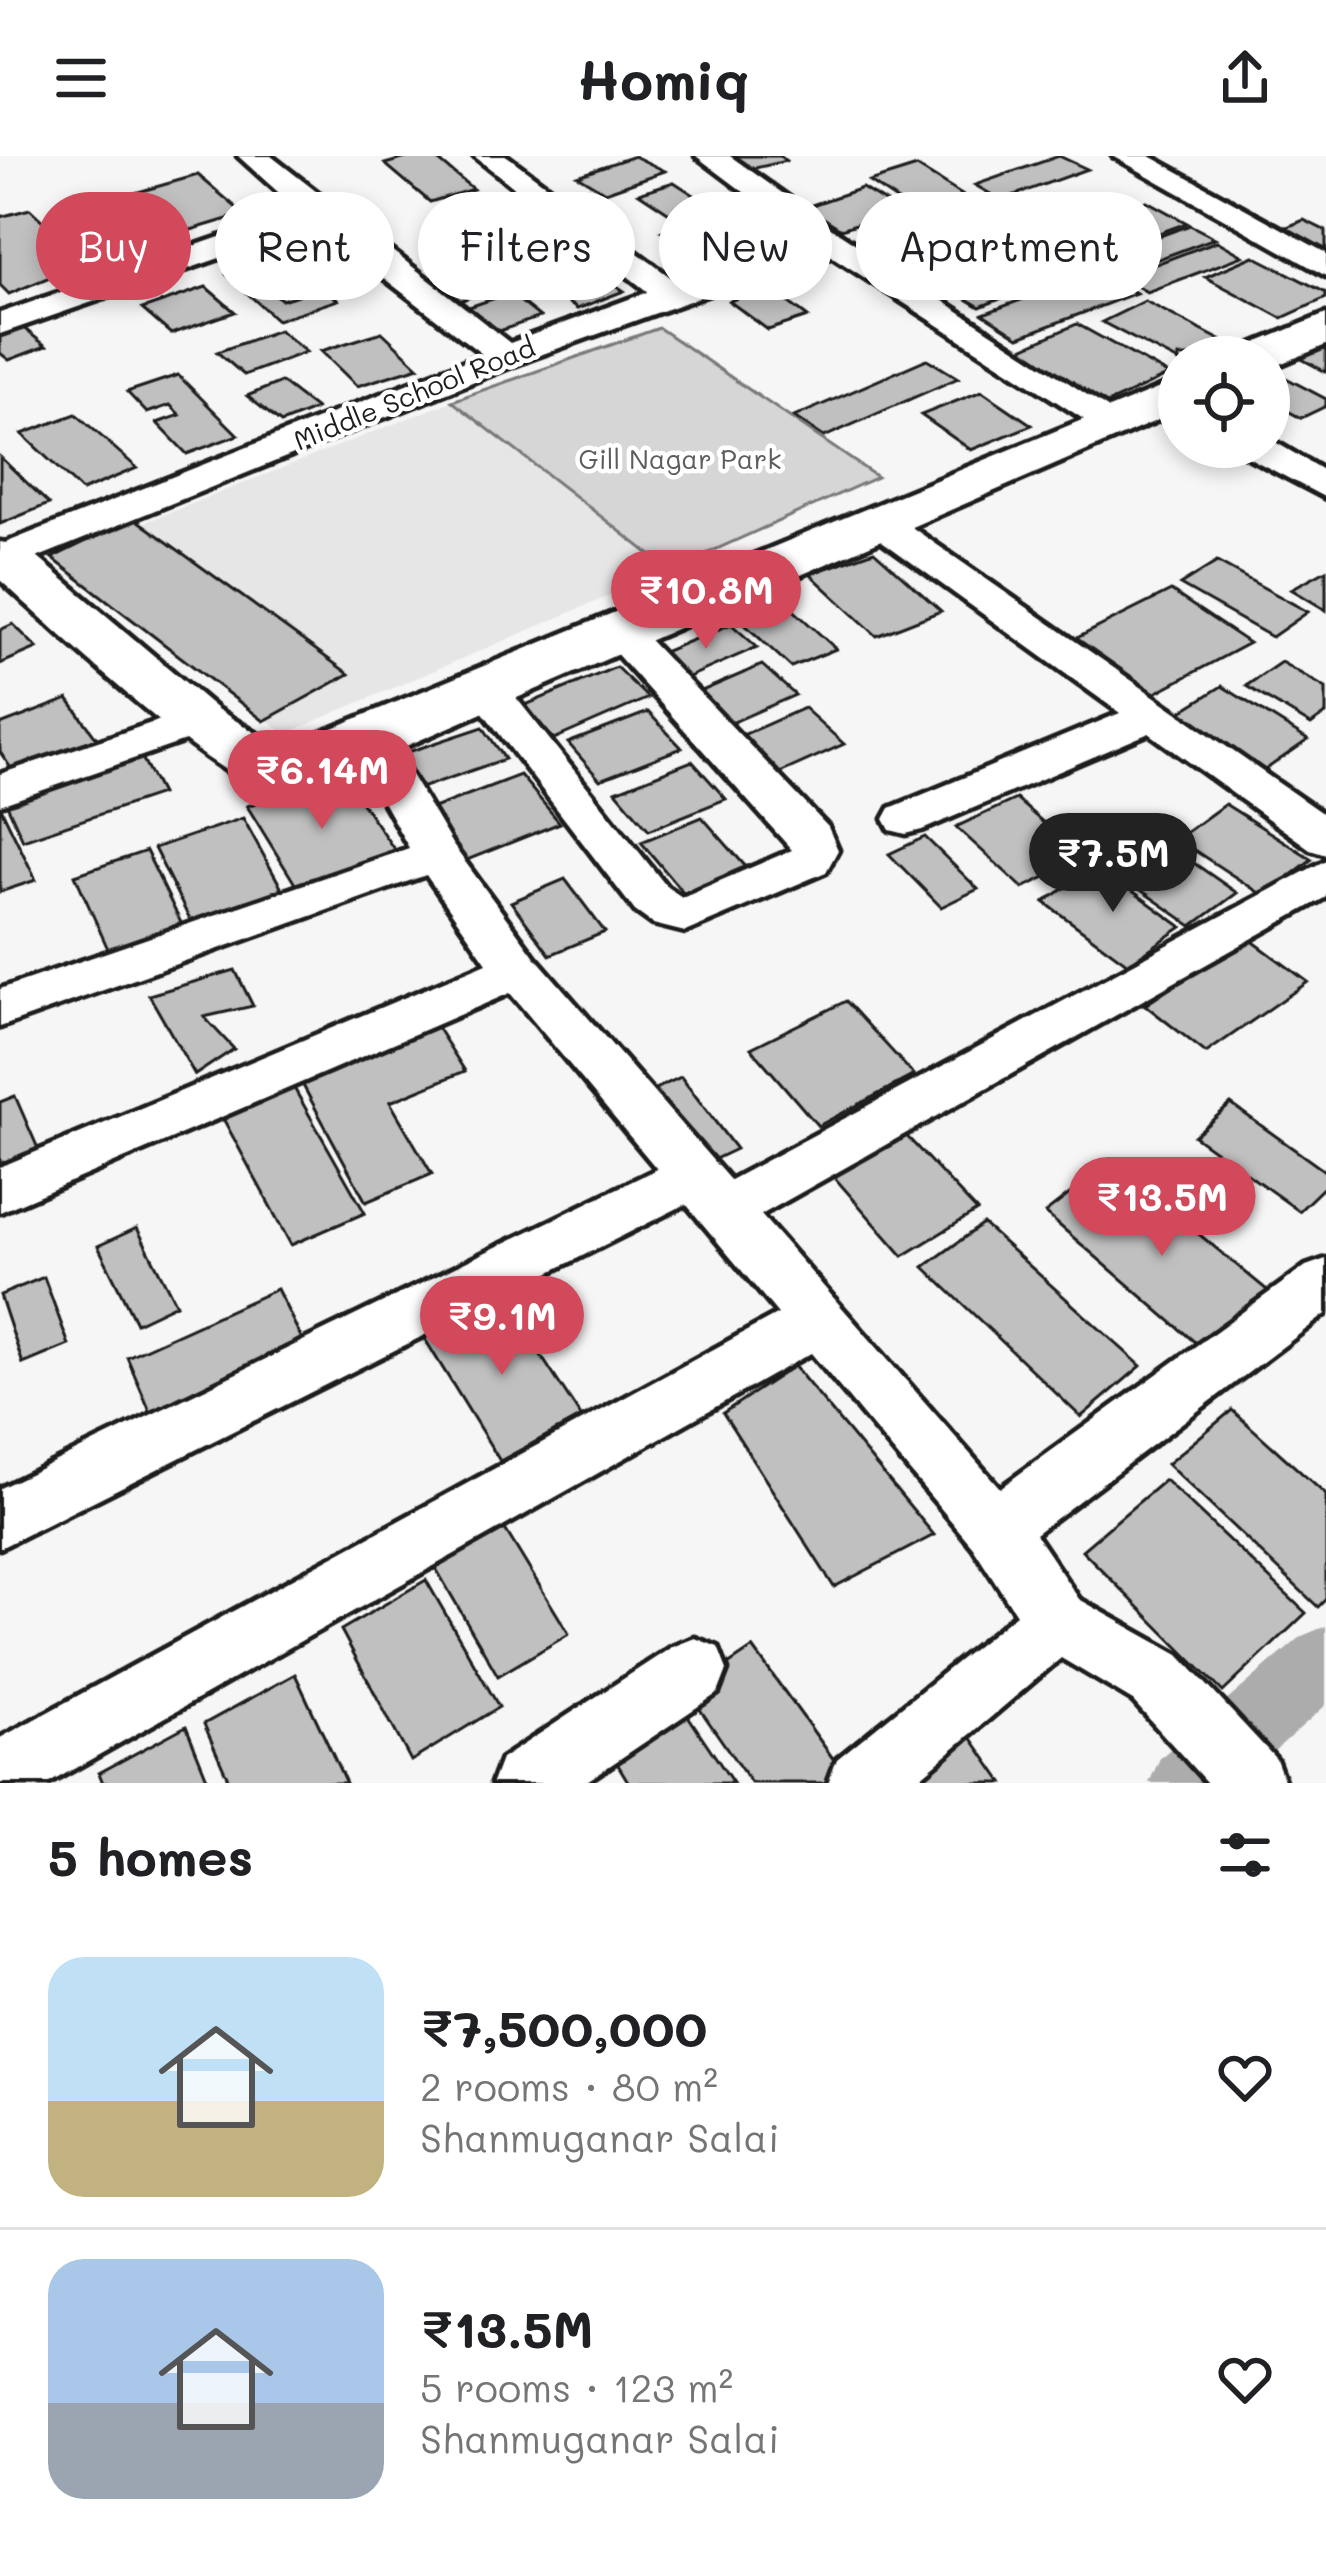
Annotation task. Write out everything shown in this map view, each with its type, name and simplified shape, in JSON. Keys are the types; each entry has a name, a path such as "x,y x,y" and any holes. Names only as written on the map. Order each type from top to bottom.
{"street":[{"path":"253,156 295,192"},
{"path":"489,156 659,285"},
{"path":"711,156 761,192"},
{"path":"1142,163 1199,156"},
{"path":"1142,163 1326,266"},
{"path":"832,243 1114,424"},
{"path":"0,325 215,250"},
{"path":"394,270 506,356"},
{"name":"Middle School Road","path":"3,558 659,297"},
{"path":"1290,344 1326,328"},
{"path":"3,558 196,722 277,773 369,739 877,520 1158,406"},
{"path":"1290,466 1326,487"},
{"path":"877,520 1326,838"},
{"path":"488,688 652,899 669,912 686,915 810,861 812,838 619,632"},
{"path":"906,818 1153,715"},
{"path":"0,790 196,722"},
{"path":"369,739 436,855 518,970 995,1527 1057,1622 1156,1678 1252,1783"},
{"path":"0,1008 436,855"},
{"path":"0,1519 711,1191 1326,876"},
{"path":"0,1190 518,970"},
{"path":"995,1527 1326,1283"},
{"path":"0,1774 816,1321"},
{"path":"861,1783 1057,1622"},
{"path":"525,1783 695,1670"}],"shaded area":[{"path":"452,401 670,570 285,734 62,555"}],"green space":[{"name":"Gill Nagar Park","path":"659,328 877,477 670,570 452,401"}],"building":[{"path":"433,156 473,189 418,192 385,164"},
{"path":"634,156 665,171 605,192 577,175"},
{"path":"729,156 780,156 786,161 747,170"},
{"path":"1059,156 1087,169 1023,192 987,192 975,185"},
{"path":"917,167 957,192 884,192 869,182"},
{"path":"198,175 218,192 215,223 191,230 191,192 138,192"},
{"path":"674,182 689,192 659,192 659,206 639,193"},
{"path":"862,188 869,192 856,192 856,224 841,229 832,223 832,198"},
{"path":"30,209 36,215 36,283 9,294 0,285 0,217"},
{"path":"1162,209 1187,223 1162,232"},
{"path":"1304,220 1326,231 1326,254 1275,232"},
{"path":"1190,225 1215,238 1162,258 1162,235"},
{"path":"1217,241 1243,256 1162,286 1162,262"},
{"path":"1254,256 1326,293 1326,298 1282,318 1205,277"},
{"path":"206,287 215,300 235,312 171,334 142,309 168,300 191,300 191,292"},
{"path":"255,300 338,300 277,320"},
{"path":"489,300 519,300 540,317 493,333 463,309"},
{"path":"564,300 600,300 577,309"},
{"path":"785,300 808,317 768,330 729,301"},
{"path":"968,300 998,300 980,307"},
{"path":"1021,300 1117,300 1019,337 983,314"},
{"path":"1145,301 1213,336 1158,336 1158,351 1102,322"},
{"path":"1077,324 1158,369 1158,380 1104,405 1014,352"},
{"path":"21,326 46,346 9,360 0,353 0,334"},
{"path":"279,330 306,352 244,375 217,352"},
{"path":"382,332 419,367 357,386 321,351"},
{"path":"1326,344 1326,372 1298,357"},
{"path":"927,359 958,378 824,437 794,417"},
{"path":"178,375 238,435 187,454 157,423 180,415 170,405 147,413 127,392"},
{"path":"1290,380 1326,399 1326,406 1301,418 1290,412"},
{"path":"281,382 316,409 281,423 247,396"},
{"path":"982,391 1032,425 971,450 921,415"},
{"path":"76,414 137,468 82,491 22,434"},
{"path":"0,457 49,504 0,524"},
{"path":"134,518 349,674 264,721 52,558"},
{"path":"874,551 941,611 877,636 810,574"},
{"path":"1217,562 1308,612 1272,637 1180,585"},
{"path":"1326,570 1326,610 1291,589"},
{"path":"763,582 836,649 791,667 718,600"},
{"path":"1171,591 1249,643 1144,699 1067,643"},
{"path":"13,624 37,648 0,664 0,630"},
{"path":"731,624 757,647 682,680 656,655"},
{"path":"1281,662 1326,688 1326,714 1311,725 1246,686"},
{"path":"762,665 795,695 722,727 690,696"},
{"path":"616,667 648,698 554,739 523,706"},
{"path":"1222,686 1308,740 1262,772 1174,716"},
{"path":"68,699 99,741 15,774 0,752 0,725"},
{"path":"804,708 844,744 773,776 734,739"},
{"path":"648,712 682,748 600,780 568,743"},
{"path":"483,727 505,759 421,788 399,755"},
{"path":"139,752 161,794 23,840 3,796"},
{"path":"692,761 726,799 649,830 616,791"},
{"path":"341,772 398,855 300,892 247,806"},
{"path":"520,775 560,823 457,864 420,813"},
{"path":"1016,799 1084,858 1023,888 956,827"},
{"path":"1225,804 1312,859 1264,896 1177,839"},
{"path":"0,806 36,880 0,892"},
{"path":"702,817 754,876 691,902 641,842"},
{"path":"243,818 286,896 194,928 154,848"},
{"path":"925,837 978,889 941,907 889,854"},
{"path":"1158,838 1237,893 1192,926 1112,870"},
{"path":"146,851 186,933 112,958 75,875"},
{"path":"1098,866 1182,927 1128,964 1044,902"},
{"path":"565,879 605,932 550,955 511,902"},
{"path":"1247,937 1308,982 1206,1053 1145,1005"},
{"path":"235,970 253,1006 204,1017 234,1049 195,1075 149,995"},
{"path":"846,1001 914,1075 818,1126 751,1048"},
{"path":"435,1024 465,1071 390,1102 432,1174 366,1202 299,1078"},
{"path":"681,1077 736,1149 696,1168 643,1095"},
{"path":"290,1081 365,1213 291,1245 219,1111"},
{"path":"15,1096 43,1160 0,1178 0,1102"},
{"path":"1231,1104 1326,1172 1326,1185 1299,1211 1194,1136"},
{"path":"899,1128 977,1211 903,1256 827,1169"},
{"path":"1111,1162 1278,1299 1212,1357 1045,1213"},
{"path":"983,1224 1141,1366 1081,1417 924,1267"},
{"path":"137,1228 176,1304 136,1323 98,1246"},
{"path":"44,1277 69,1345 23,1364 0,1295"},
{"path":"277,1289 310,1355 157,1428 127,1357"},
{"path":"502,1296 581,1417 500,1461 423,1336"},
{"path":"794,1366 934,1535 834,1587 723,1413"},
{"path":"1232,1410 1326,1495 1326,1599 1318,1607 1167,1464"},
{"path":"1165,1480 1306,1613 1223,1692 1082,1550"},
{"path":"500,1521 569,1634 498,1676 431,1560"},
{"path":"426,1580 499,1707 411,1761 341,1630"},
{"path":"753,1648 850,1782 751,1783 688,1692"},
{"path":"295,1674 346,1783 230,1783 204,1724"},
{"path":"676,1698 733,1783 629,1783 606,1745"},
{"path":"186,1726 209,1783 103,1783 99,1773"},
{"path":"964,1727 1003,1783 897,1783"}],"waterway":[{"path":"1185,1783 1326,1660"}]}
